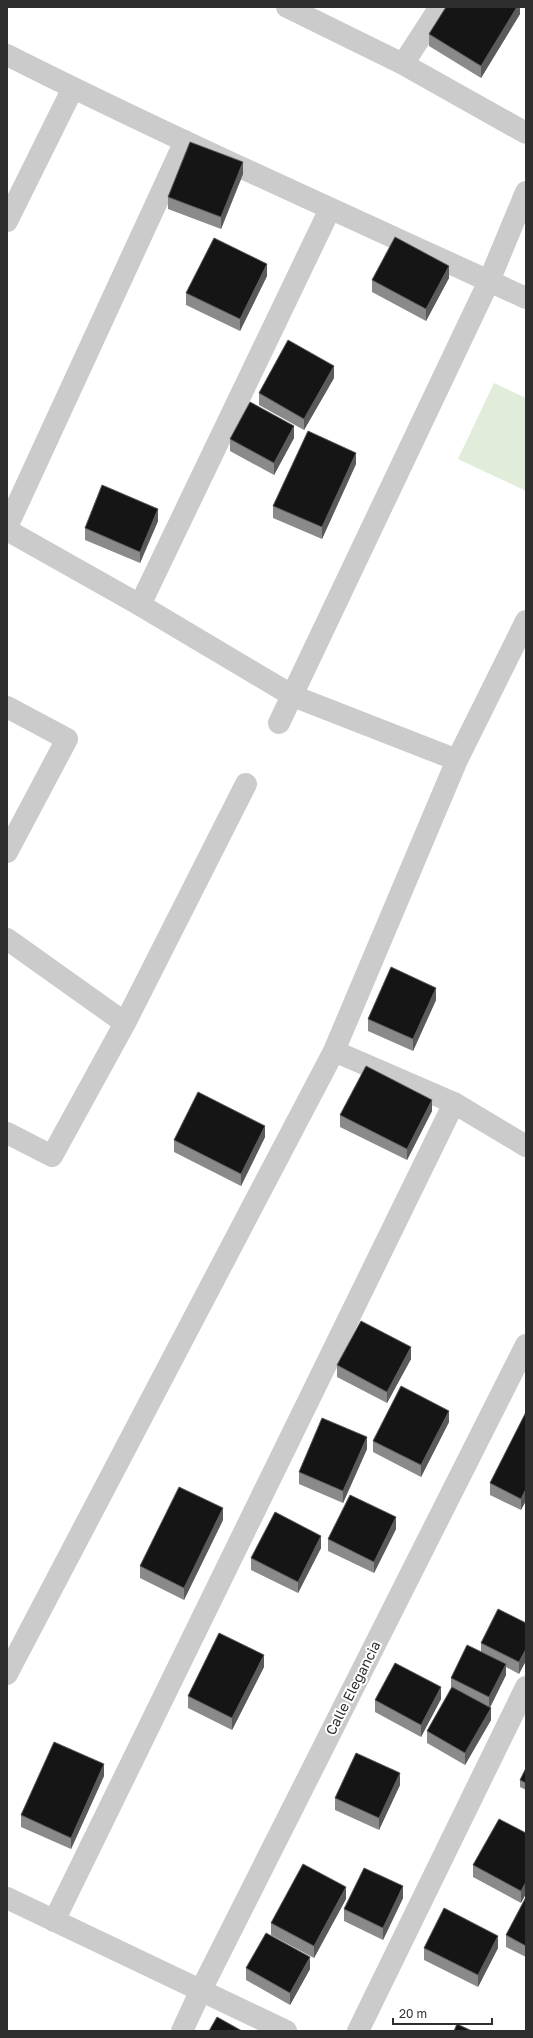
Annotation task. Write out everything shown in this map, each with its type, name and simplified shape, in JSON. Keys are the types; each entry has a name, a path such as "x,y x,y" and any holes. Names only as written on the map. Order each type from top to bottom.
{"street":[{"path":"288,7 403,64 526,133"},
{"path":"403,64 440,7"},
{"path":"7,54 73,88 185,141 526,298"},
{"path":"7,221 73,88"},
{"path":"7,527 185,141"},
{"path":"279,723 489,281 526,192"},
{"path":"140,605 330,209"},
{"path":"7,530 140,605 293,696 457,760"},
{"path":"7,1674 334,1051 457,760 526,621"},
{"path":"7,707 67,739 7,852"},
{"path":"7,1133 52,1156 125,1023 246,784"},
{"path":"7,940 125,1023"},
{"path":"334,1051 454,1103 526,1146"},
{"path":"54,1921 454,1103"},
{"name":"Calle Elegancia","path":"182,2031 201,1990 526,1345"},
{"path":"358,2031 526,1687"},
{"path":"7,1898 286,2031"}],"green space":[{"path":"494,383 526,398 526,491 458,459"}],"building":[{"path":"446,7 517,7 481,66 429,34"},
{"path":"190,142 243,162 221,217 168,197"},
{"path":"395,237 449,266 426,309 372,280"},
{"path":"214,238 267,264 240,319 186,293"},
{"path":"288,340 334,366 304,419 259,393"},
{"path":"250,402 294,426 274,463 230,439"},
{"path":"308,431 356,453 322,527 273,506"},
{"path":"102,485 158,509 140,552 85,528"},
{"path":"391,967 436,988 413,1039 368,1019"},
{"path":"366,1066 432,1100 407,1149 340,1115"},
{"path":"198,1092 265,1126 241,1174 174,1140"},
{"path":"361,1321 411,1347 387,1392 337,1365"},
{"path":"401,1386 449,1411 421,1465 373,1441"},
{"path":"526,1412 526,1489 521,1499 490,1483"},
{"path":"322,1418 367,1437 343,1491 299,1472"},
{"path":"179,1487 223,1508 184,1588 140,1566"},
{"path":"350,1495 396,1517 374,1562 328,1539"},
{"path":"275,1512 321,1536 298,1582 251,1558"},
{"path":"498,1609 526,1623 526,1649 519,1662 481,1643"},
{"path":"219,1633 264,1655 232,1718 188,1696"},
{"path":"467,1645 506,1664 489,1697 451,1678"},
{"path":"395,1663 441,1687 421,1725 375,1700"},
{"path":"452,1687 491,1708 465,1753 427,1731"},
{"path":"54,1742 104,1764 71,1838 21,1815"},
{"path":"356,1753 400,1773 379,1818 335,1798"},
{"path":"526,1768 526,1783 520,1780"},
{"path":"499,1819 526,1833 526,1882 521,1891 473,1865"},
{"path":"303,1864 346,1887 314,1946 271,1923"},
{"path":"364,1868 403,1886 383,1928 344,1909"},
{"path":"526,1897 526,1946 506,1935"},
{"path":"444,1908 498,1936 478,1975 424,1948"},
{"path":"266,1933 310,1957 290,1993 246,1968"},
{"path":"217,2017 242,2031 209,2031"},
{"path":"457,2024 472,2031 454,2031"}]}
